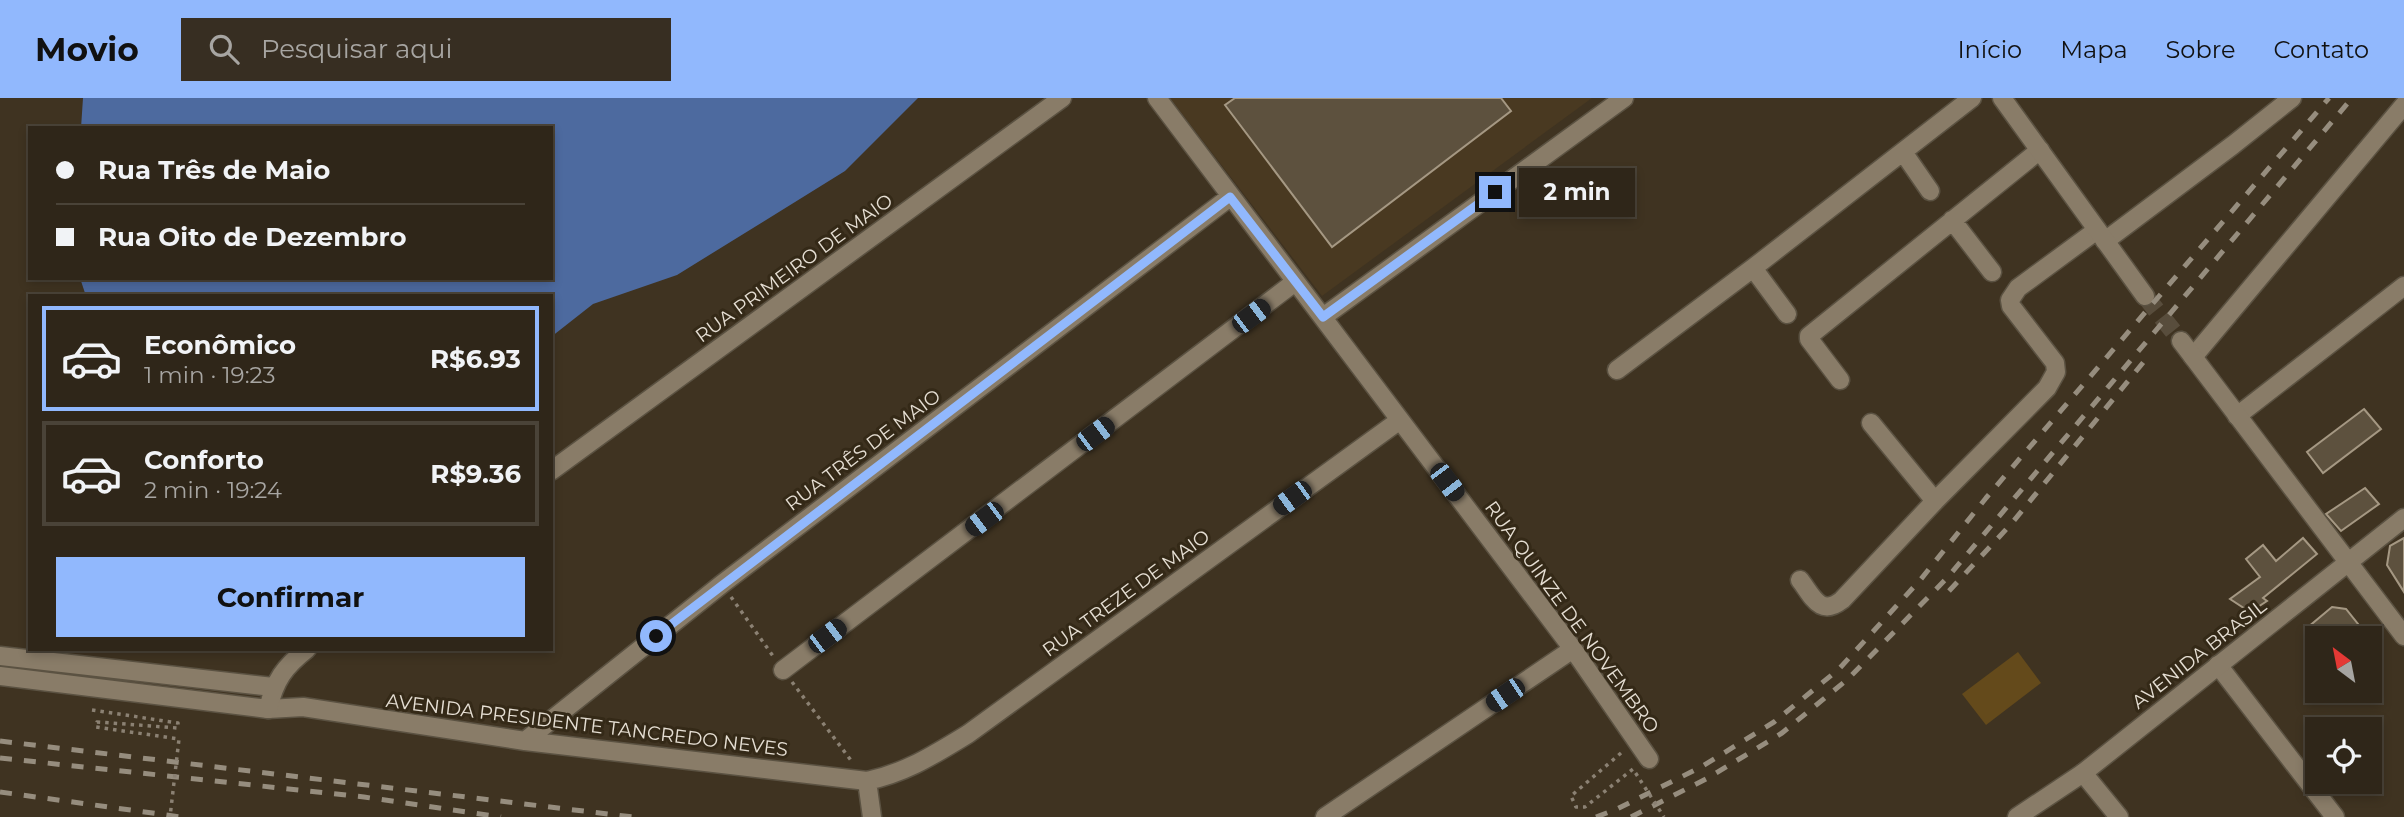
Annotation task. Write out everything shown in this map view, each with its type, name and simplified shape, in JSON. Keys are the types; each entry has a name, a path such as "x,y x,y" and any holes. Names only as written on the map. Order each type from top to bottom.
{"street":[{"name":"RUA PRIMEIRO DE MAIO","path":"553,470 1062,98"},
{"name":"RUA QUINZE DE NOVEMBRO","path":"1157,98 1573,649 1649,759"},
{"path":"1323,317 1624,98"},
{"path":"1617,370 1972,98"},
{"path":"2002,98 2145,296"},
{"path":"1800,580 1820,605 1826,608 1833,607 1842,600 2053,381 2055,363 2011,306 2010,300 2018,288 2101,235 2292,98"},
{"path":"2193,357 2404,105"},
{"path":"1840,380 1809,339 1809,335 2040,150"},
{"path":"1903,152 1930,191"},
{"name":"RUA TRÊS DE MAIO","path":"525,741 722,584 1230,197"},
{"path":"1952,220 1992,272"},
{"path":"1753,268 1787,314"},
{"path":"783,670 1296,282"},
{"path":"2237,416 2404,286"},
{"path":"2181,341 2404,636"},
{"name":"RUA TREZE DE MAIO","path":"866,781 894,775 919,764 968,734 1400,419"},
{"path":"1871,423 1935,501"},
{"name":"AVENIDA BRASIL","path":"2017,817 2083,773 2404,518"},
{"path":"1325,817 1573,649"},
{"path":"268,709 273,687 286,667 305,651"},
{"name":"AVENIDA PRESIDENTE TANCREDO NEVES","path":"0,656 273,687 303,707"},
{"path":"2218,665 2335,817"},
{"name":"AVENIDA PRESIDENTE TANCREDO NEVES","path":"0,676 268,709 303,707 525,741 866,781"},
{"path":"2083,773 2119,817"},
{"path":"866,781 872,817"}],"path":[{"path":"92,710 178,723 178,728 97,722 96,727 178,739 170,817"},
{"path":"1621,753 1571,796 1576,807 1585,807 1633,769 1664,817"}],"shaded area":[{"path":"1170,98 1592,98 1322,296"},
{"path":"2018,652 2041,683 1986,725 1962,694"}],"water":[{"path":"83,98 918,98 845,171 677,275 593,304 553,335 553,294 85,294 81,280 553,280 553,126 81,126"}],"building":[{"path":"1235,98 1501,98 1511,111 1332,247 1225,105"},
{"path":"2364,409 2381,429 2323,473 2307,452"},
{"path":"2365,488 2379,504 2341,531 2326,514"},
{"path":"2303,538 2317,554 2263,598 2267,601 2250,612 2230,599 2260,577 2246,559 2263,545 2276,561"},
{"path":"2404,538 2404,592 2387,565 2390,546"},
{"path":"2332,607 2346,609 2360,626 2309,626"}],"tunnel":[{"path":"2145,296 2181,341"}],"railway":[{"path":"1596,817 1701,767 1774,722 1839,669 1921,579 1986,498 2329,98"},
{"path":"1631,817 1708,778 1782,733 1848,679 1947,578 2352,98"},
{"path":"1949,591 2012,523 2146,359"},
{"path":"0,741 633,817"},
{"path":"0,758 364,797 501,817"},
{"path":"0,792 181,817"}],"route":[{"path":"656,636 1230,197 1323,317 1495,192"}]}
